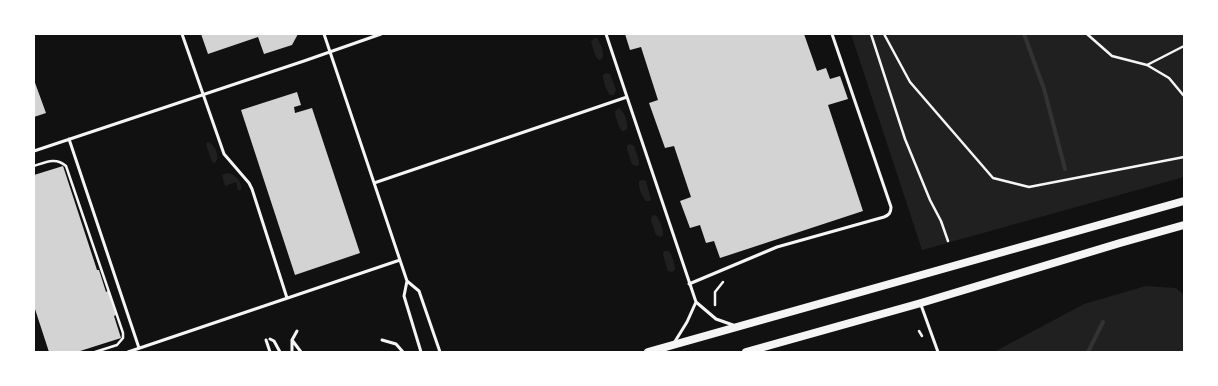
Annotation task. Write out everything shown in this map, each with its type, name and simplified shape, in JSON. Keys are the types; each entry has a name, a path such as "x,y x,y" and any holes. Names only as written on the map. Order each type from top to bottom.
{"main road":[{"path":"648,352 1184,201"},
{"path":"746,352 921,303 1184,225"}],"lane":[{"path":"182,34 202,95 226,158 249,183 252,189 287,298"},
{"path":"324,34 407,281 404,296 421,352"},
{"path":"34,151 381,34"},
{"path":"606,34 696,302 716,320 739,327"},
{"path":"689,284 777,247 890,214 891,208 832,34"},
{"path":"374,183 627,97"},
{"path":"69,139 139,348"},
{"path":"128,352 400,260"},
{"path":"407,281 419,291 440,352"},
{"path":"674,344 687,322 696,302"},
{"path":"921,303 938,352"},
{"path":"292,352 292,340 297,331"},
{"path":"270,339 274,341 280,352"},
{"path":"266,340 270,352"},
{"path":"292,340 301,352"},
{"path":"382,340 396,344 403,352"}],"path":[{"path":"871,34 905,139 930,200 942,221 948,241"},
{"path":"884,34 910,82 993,178 1029,187 1184,157"},
{"path":"1088,34 1112,56 1147,66 1169,78 1184,96"},
{"path":"1147,66 1184,46"},
{"path":"34,166 55,160 62,162 66,166 123,333 123,338 120,343 95,352"},
{"path":"715,305 715,292 723,282"}],"shaded area":[{"path":"851,34 1184,34 1184,177 922,250"},
{"path":"594,38 597,38 602,48 603,57 599,60 596,57 591,42"},
{"path":"606,73 610,74 616,90 614,95 610,95 607,91 603,75"},
{"path":"619,108 623,112 626,121 627,129 624,131 622,131 618,124 616,116 615,111"},
{"path":"208,142 217,152 217,160 215,163 212,162 206,144"},
{"path":"630,144 634,146 639,165 636,166 632,164 627,149 627,146"},
{"path":"227,173 233,175 240,181 241,190 238,190 236,182 225,186 222,175"},
{"path":"639,181 646,181 651,200 649,201 646,201 643,197 639,186"},
{"path":"655,215 660,221 662,227 663,235 661,237 656,235 651,220 652,216"},
{"path":"664,251 669,251 672,258 675,270 672,272 668,271 663,255"},
{"path":"1146,286 1176,288 1184,295 1184,352 994,352 1084,304"}],"building":[{"path":"201,34 298,34 292,45 264,54 258,37 208,54"},
{"path":"625,34 804,34 817,71 826,68 830,79 840,76 848,99 828,105 863,211 720,258 714,241 706,243 700,225 690,228 680,201 691,197 674,146 665,148 649,103 658,100 641,47 630,50"},
{"path":"34,80 46,113 34,117"},
{"path":"297,92 301,105 294,107 295,113 312,108 360,253 295,275 241,110"},
{"path":"63,166 97,270 99,270 106,292 108,291 116,315 114,316 121,338 77,352 49,352 34,306 34,175"}],"waterway":[{"path":"1024,34 1044,89 1065,169"},
{"path":"1088,352 1103,322"}]}
